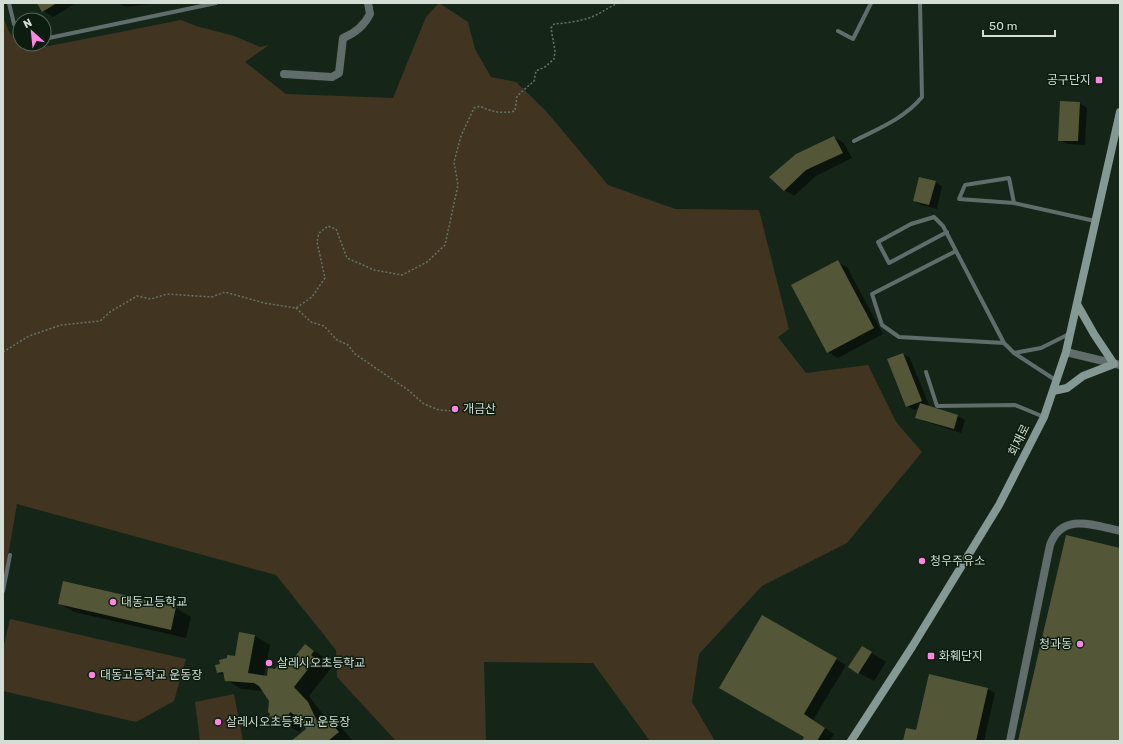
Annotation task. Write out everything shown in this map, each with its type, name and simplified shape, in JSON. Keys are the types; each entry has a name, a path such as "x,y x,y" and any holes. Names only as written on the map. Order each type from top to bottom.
{"main road":[{"name":"회재로","path":"851,741 912,647 999,505 1044,417 1066,352 1120,112"},
{"path":"1054,391 1067,388 1083,376 1117,364 1094,334 1077,304"}],"street":[{"path":"284,74 332,77 337,75 339,73 343,38 354,33 366,22 370,14 368,3"},
{"path":"1066,352 1117,364"},
{"path":"1010,741 1050,546 1054,535 1060,528 1068,524 1091,524 1120,531"}],"lane":[{"path":"9,3 12,16"},
{"path":"52,36 216,3"},
{"path":"838,31 853,39 871,3"},
{"path":"854,141 893,121 915,105 922,97 920,3"},
{"path":"1014,203 1009,178 965,185 959,199 1014,203 1096,221"},
{"path":"947,232 889,263 878,242 911,224 934,217 947,232 1004,343 1014,353 1057,381"},
{"path":"956,251 872,294 882,325 899,337 1004,343"},
{"path":"1014,353 1041,348 1070,334"},
{"path":"926,372 937,406 1015,405 1044,417"},
{"path":"3,592 10,555"}],"path":[{"path":"296,308 312,297 326,278 317,242 319,233 328,226 336,229 347,258 374,270 402,274 427,262 445,245 458,185 454,162 461,136 474,108 480,106 488,111 505,113 515,112 517,96 534,81 536,71 554,59 555,51 551,28 554,24 570,23 594,16 619,3"},
{"path":"3,352 29,336 61,325 100,321 110,312 137,296 151,299 167,294 212,297 225,292 264,303 296,308 311,322 324,326 338,340 348,345 355,354 408,390 424,404 439,410 455,411"}],"shaded area":[{"path":"439,3 468,22 475,49 491,77 516,82 546,111 608,185 675,209 759,210 789,329 778,337 806,373 868,365 896,422 922,452 847,543 762,586 699,654 692,702 715,741 650,741 593,663 484,662 486,741 396,741 337,677 336,650 276,575 17,504 3,584 3,16 12,35 12,52 52,52 52,45 181,20 196,26 234,36 260,47 269,45 245,62 286,94 393,98 426,17"},
{"name":"대동고등학교 운동장","path":"10,619 186,659 174,701 136,722 3,691 3,649"},
{"name":"살레시오초등학교 운동장","path":"234,694 243,741 200,741 195,702"}],"building":[{"path":"37,3 57,3 42,12"},
{"path":"1060,101 1080,102 1078,141 1058,141"},
{"path":"834,136 843,153 806,170 784,191 769,177 796,154"},
{"path":"919,177 936,181 929,205 913,201"},
{"path":"838,260 874,328 827,353 791,285"},
{"path":"903,353 922,401 906,407 887,359"},
{"path":"920,403 958,415 954,429 915,418"},
{"name":"청과동","path":"1066,535 1120,548 1120,741 1018,741"},
{"path":"63,581 176,607 171,630 58,604"},
{"path":"762,615 837,658 804,714 825,728 817,741 802,741 804,737 719,688"},
{"name":"살레시오초등학교","path":"239,632 255,635 248,673 267,676 268,668 275,669 279,664 285,669 305,644 314,651 311,655 316,659 294,687 308,702 317,721 324,715 339,732 328,741 291,741 306,729 301,719 290,712 284,724 269,717 269,701 259,686 254,683 225,681 223,672 217,673 215,665 220,664 219,660 227,658 227,655 235,656"},
{"path":"862,646 872,652 858,674 848,667"},
{"path":"929,674 988,688 976,741 903,741 906,728 916,730"}],"place":[{"name":"공구단지","path":"1099,80"},
{"name":"개금산","path":"455,409"},
{"name":"청우주유소","path":"922,561"},
{"name":"대동고등학교","path":"113,602"},
{"name":"청과동","path":"1080,644"},
{"name":"화훼단지","path":"931,656"},
{"name":"살레시오초등학교","path":"269,663"},
{"name":"대동고등학교 운동장","path":"92,675"},
{"name":"살레시오초등학교 운동장","path":"218,722"}]}
